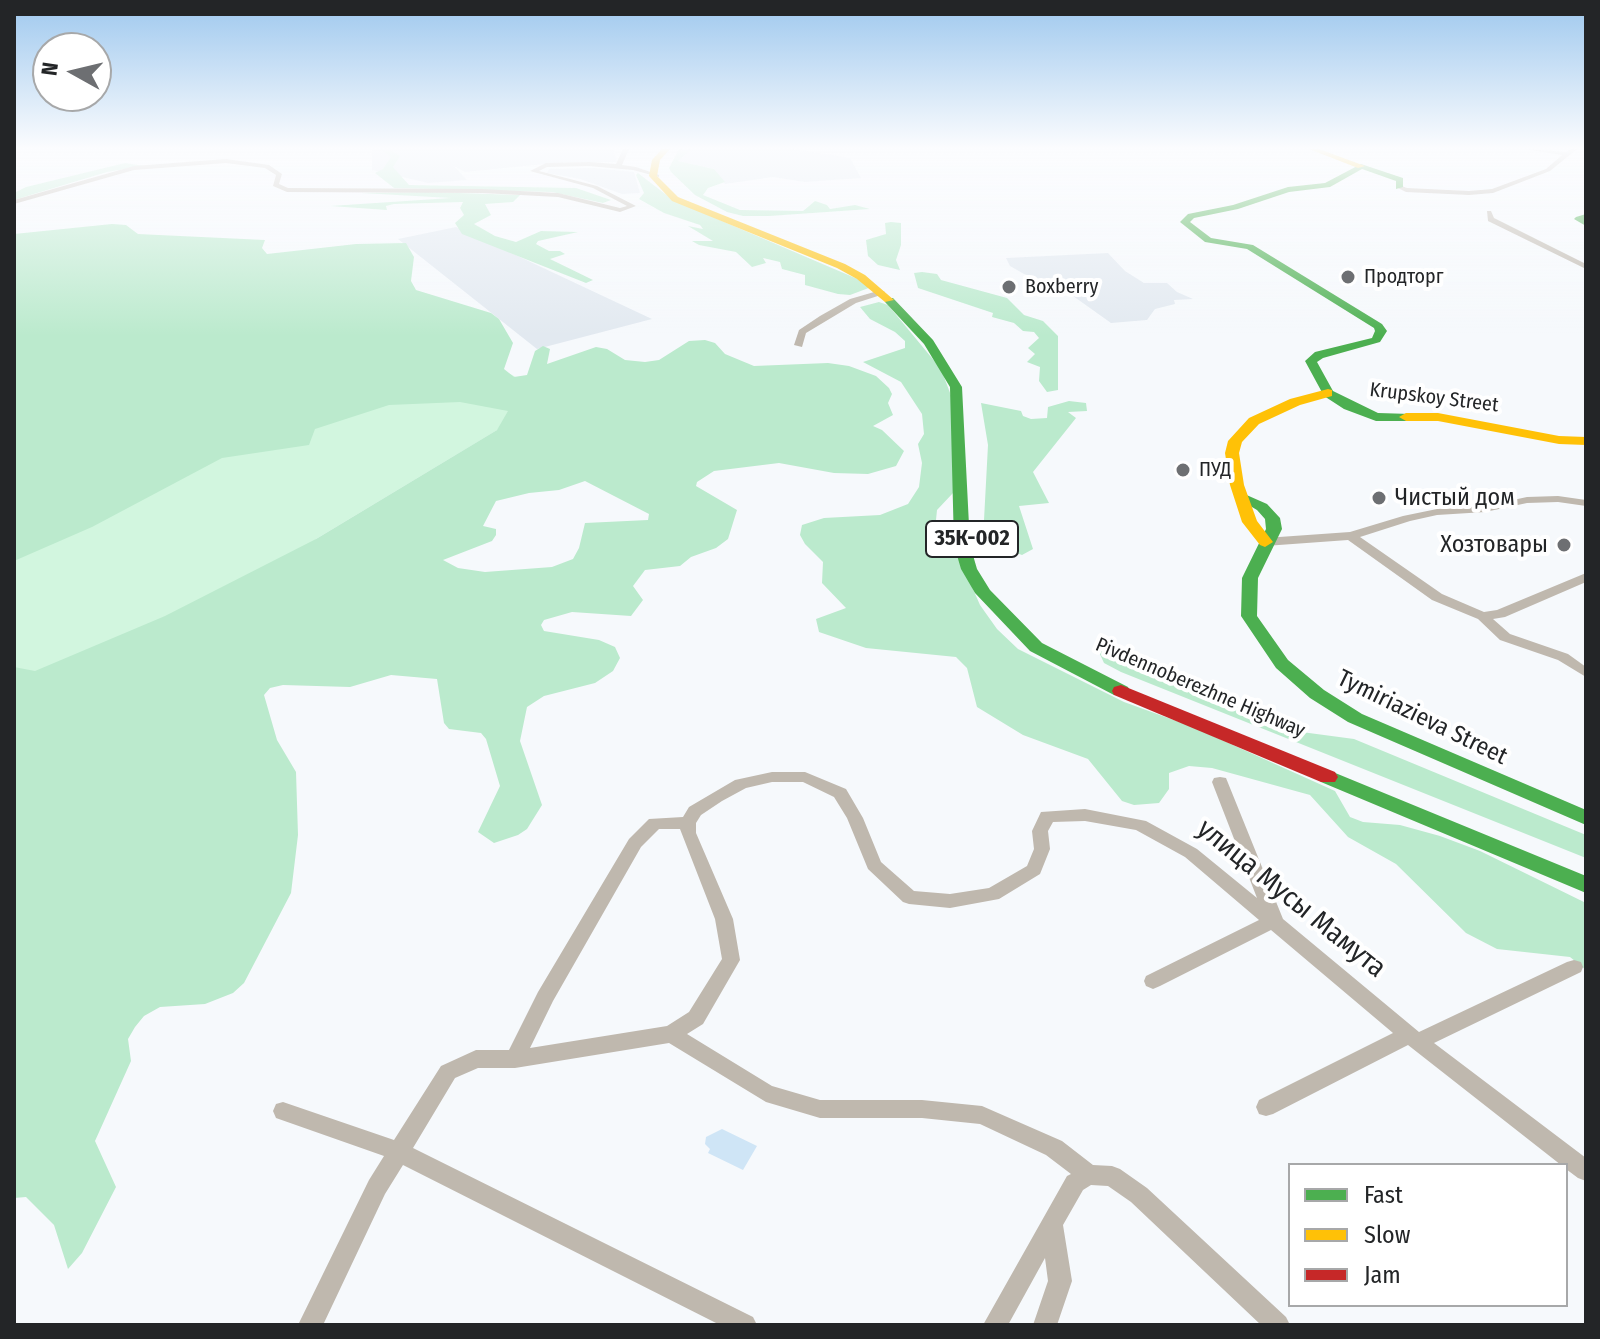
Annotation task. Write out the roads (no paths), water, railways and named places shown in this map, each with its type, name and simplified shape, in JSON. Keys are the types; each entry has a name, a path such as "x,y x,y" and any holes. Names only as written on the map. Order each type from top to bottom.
{"main road":[{"name":"Pivdennoberezhne Highway","path":"700,211 841,266 881,292 929,342 956,387 962,545 969,569 983,593 1036,647 1105,684 1586,885"},
{"name":"Pivdennoberezhne Highway","path":"715,211 868,275 896,296 934,336 965,385 972,542 980,565 995,589 1023,621 1048,642 1116,679 1364,780 1586,878"},
{"path":"1213,211 1191,216 1185,222 1208,240 1250,247 1378,326 1381,331 1376,340 1319,355 1311,361 1328,393 1275,410 1242,430 1232,453 1233,469 1250,522 1270,535"},
{"path":"1586,217 1579,219 1586,223"},
{"name":"Krupskoy Street","path":"1328,393 1362,413 1376,417 1438,417 1559,440 1586,441"},
{"name":"Tymiriazieva Street","path":"1270,535 1250,578 1249,616 1282,664 1317,694 1355,718 1586,818"}],"street":[{"path":"1489,212 1491,219 1586,267"},
{"path":"799,345 802,332 823,318 853,301 881,292"},
{"path":"1270,535 1296,538 1351,536 1437,512 1485,509 1527,500 1558,499 1586,503"},
{"path":"1351,536 1437,597 1483,616 1505,637 1563,657 1586,673"},
{"path":"1483,616 1500,614 1586,577"},
{"name":"улица Мусы Мамута","path":"688,823 695,811 741,784 772,777 805,777 840,793 855,818 874,865 909,897 950,901 993,894 1034,870 1042,849 1040,831 1047,816 1085,815 1140,825 1191,853 1413,1038 1580,1168"},
{"path":"1153,981 1274,920 1220,782"},
{"path":"310,1325 397,1151 448,1072 476,1059 515,1059 671,1034 696,1018 731,960 724,919 688,833 688,823 655,823 635,843 545,997 515,1059"},
{"path":"1266,1107 1574,967"},
{"path":"671,1034 766,1093 820,1109 922,1109 982,1115 1054,1148 1089,1175"},
{"path":"283,1111 397,1151 745,1325"},
{"path":"995,1325 1075,1183 1089,1175 1112,1176 1139,1195 1278,1325"},
{"path":"1045,1325 1060,1281 1052,1224"}],"water":[{"path":"722,1129 757,1146 743,1170 708,1153 710,1149 705,1144 706,1137"}],"place":[{"name":"Продторг","path":"1348,277"},
{"name":"Boxberry","path":"1009,287"},
{"name":"ПУД","path":"1183,470"},
{"name":"Чистый дом","path":"1379,498"},
{"name":"Хозтовары","path":"1564,545"}]}
